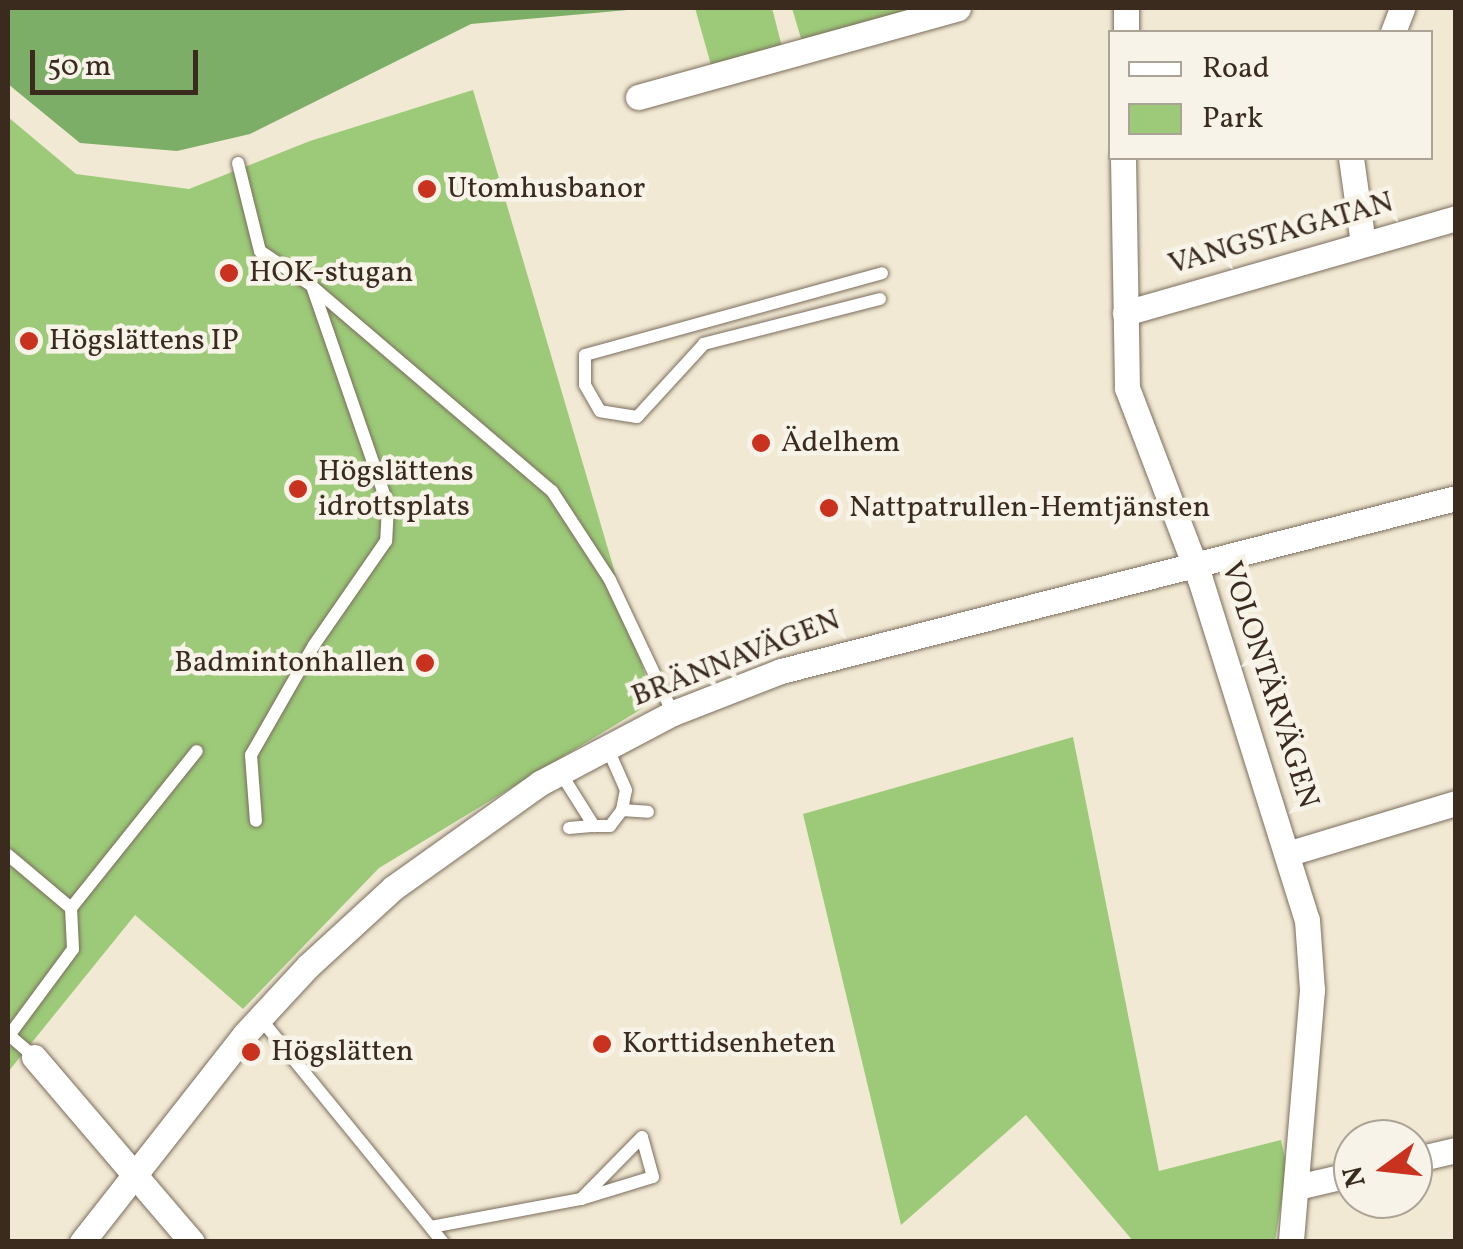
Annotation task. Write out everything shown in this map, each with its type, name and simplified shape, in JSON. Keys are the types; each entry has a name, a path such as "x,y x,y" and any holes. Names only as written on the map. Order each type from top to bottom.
{"street":[{"path":"638,97 958,8"},
{"name":"VOLONTÄRVÄGEN","path":"1123,160 1127,388 1195,562 1290,854 1307,920 1312,990 1291,1242"},
{"path":"1350,160 1363,242"},
{"name":"VANGSTAGATAN","path":"1125,313 1456,218"},
{"name":"BRÄNNAVÄGEN","path":"82,1242 260,1018 393,888 560,772 607,746 674,714 850,650 1456,498"},
{"path":"1290,854 1456,803"},
{"path":"34,1056 192,1242"},
{"path":"1297,1187 1333,1179"}],"lane":[{"path":"238,163 260,251 378,332 552,491 603,568 674,714"},
{"path":"880,299 704,344 636,416 600,411 585,385 585,356 882,273"},
{"path":"256,821 251,755 314,644 386,541 388,506 380,469 355,417 312,286"},
{"path":"569,828 610,826 622,810 626,790 607,746"},
{"path":"34,1056 8,1036 73,949 71,908 197,751"},
{"path":"560,772 594,826"},
{"path":"622,810 648,812"},
{"path":"8,856 71,908"},
{"path":"260,1018 442,1242"},
{"path":"431,1227 581,1198 654,1177 642,1136 581,1198"}],"green space":[{"path":"8,8 650,8 471,24 250,134 177,151 80,143 8,84"},
{"path":"695,8 772,8 782,47 711,65"},
{"path":"792,8 919,8 802,42"},
{"name":"Högslättens idrottsplats","path":"473,90 653,702 379,868 243,1009 135,915 8,1072 8,117 76,174 189,189 310,141"},
{"path":"1073,737 1159,1171 1281,1140 1287,1167 1275,1241 1133,1241 1026,1115 901,1225 803,814"}],"place":[{"name":"Utomhusbanor","path":"427,189"},
{"name":"HOK-stugan","path":"229,273"},
{"name":"Högslättens IP","path":"29,341"},
{"name":"Ädelhem","path":"761,443"},
{"name":"Högslättens idrottsplats","path":"298,489"},
{"name":"Nattpatrullen-Hemtjänsten","path":"829,508"},
{"name":"Badmintonhallen","path":"425,663"},
{"name":"Korttidsenheten","path":"602,1044"},
{"name":"Högslätten","path":"251,1052"}]}
